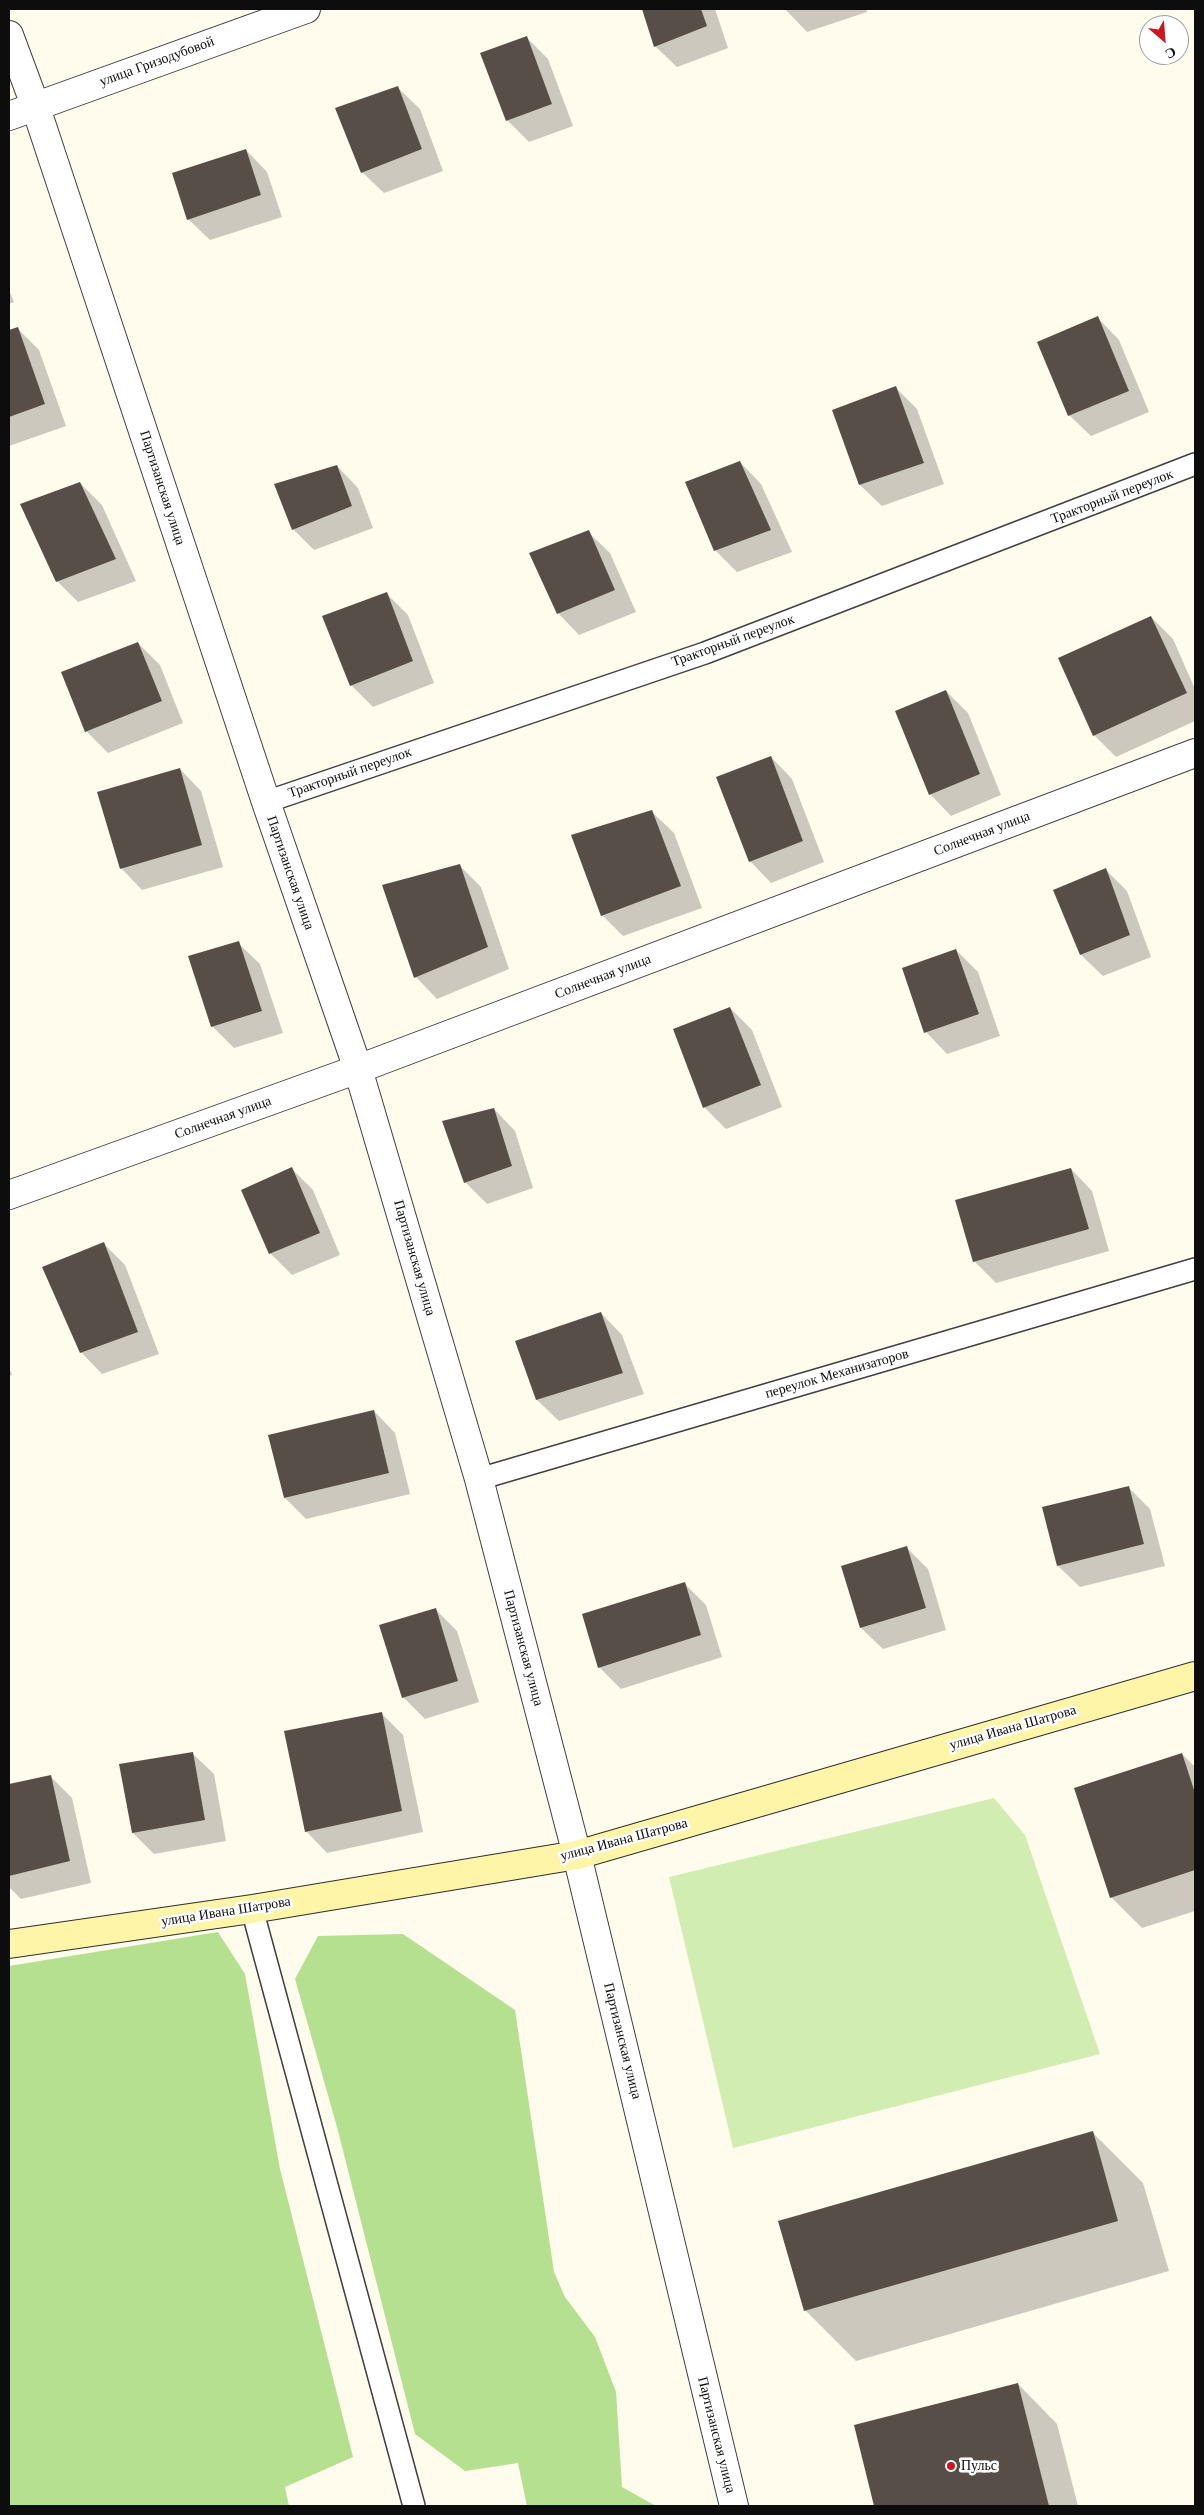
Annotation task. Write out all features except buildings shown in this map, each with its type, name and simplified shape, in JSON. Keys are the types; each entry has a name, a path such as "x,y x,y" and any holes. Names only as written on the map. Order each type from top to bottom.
{"main road":[{"name":"улица Ивана Шатрова","path":"9,1944 252,1909 577,1855 1195,1676"}],"street":[{"name":"улица Гризодубовой","path":"9,116 35,105 306,9"},
{"name":"Партизанская улица","path":"9,35 35,105 266,802 358,1069 478,1479 577,1855 734,2506"},
{"name":"Солнечная улица","path":"9,1195 358,1069 1195,753"}],"lane":[{"name":"Тракторный переулок","path":"266,802 705,653 1195,464"},
{"name":"переулок Механизаторов","path":"478,1479 1195,1269"},
{"path":"252,1909 414,2506"}],"green space":[{"path":"994,1798 1025,1835 1100,2054 733,2148 669,1877"},
{"path":"218,1932 245,1974 280,2169 353,2457 285,2487 289,2506 9,2506 9,1966"},
{"path":"403,1934 515,2010 554,2272 565,2297 595,2337 616,2392 622,2487 656,2506 527,2506 518,2463 465,2471 415,2434 337,2127 295,1979 318,1936"}],"place":[{"name":"Пульс","path":"951,2466"}]}
